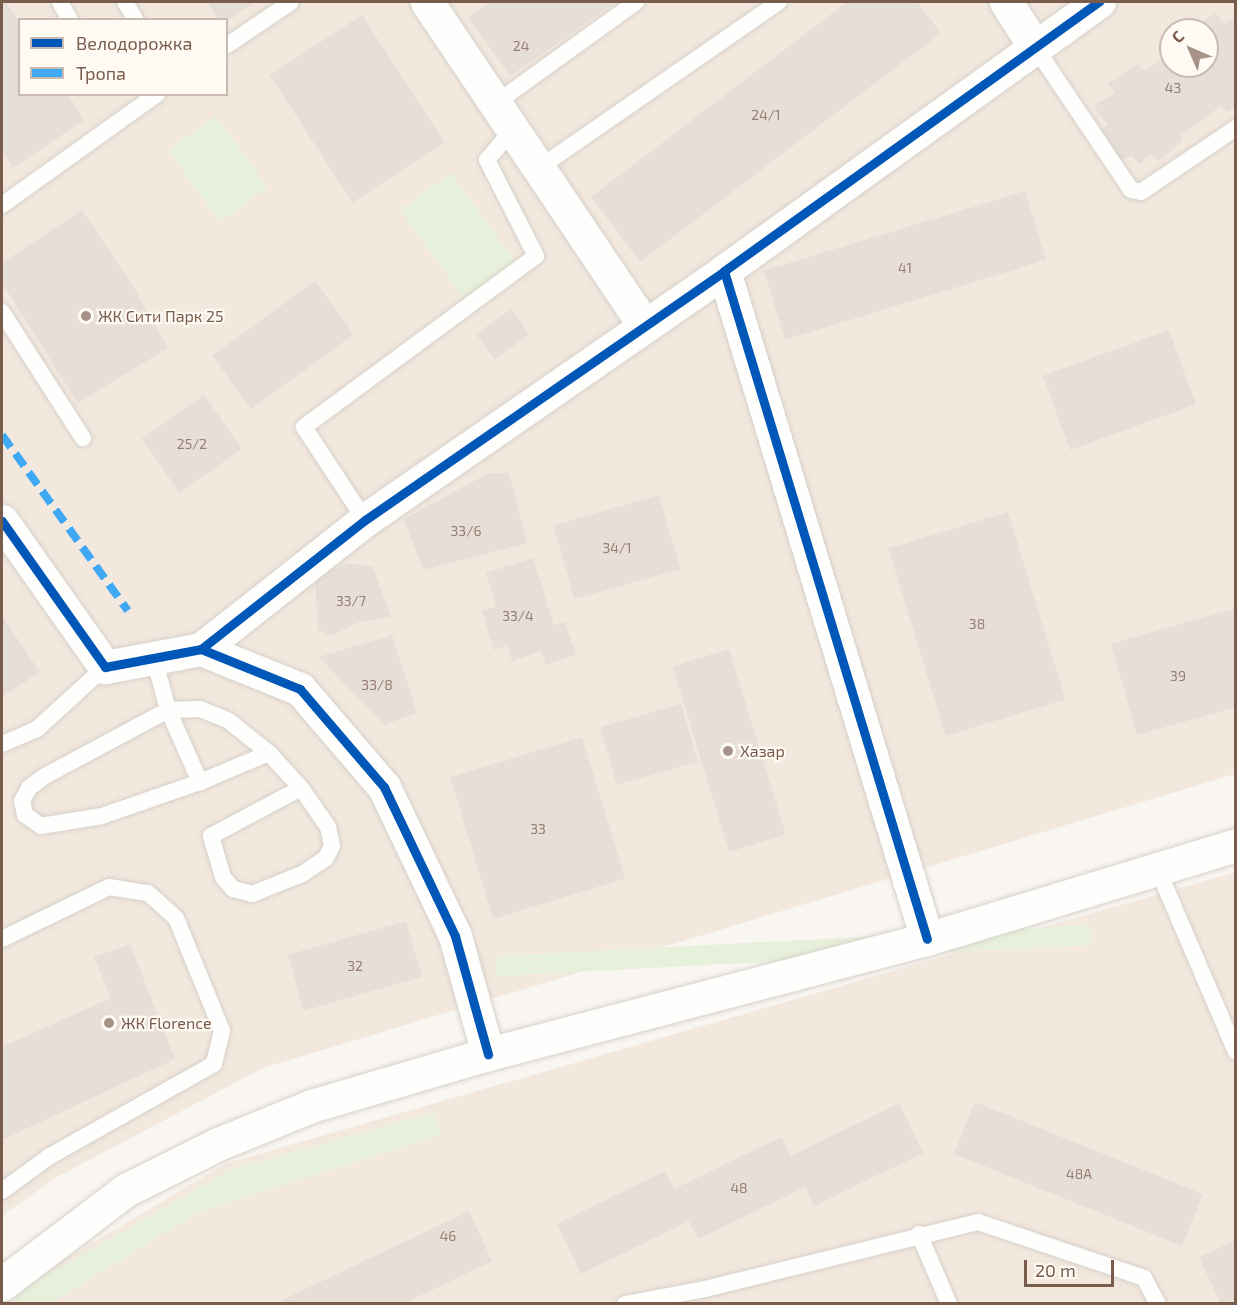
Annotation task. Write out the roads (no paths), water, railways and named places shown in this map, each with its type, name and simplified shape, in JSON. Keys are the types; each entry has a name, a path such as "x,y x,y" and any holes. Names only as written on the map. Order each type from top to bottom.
{"street":[{"path":"427,2 505,115 643,324"},
{"path":"1006,2 1035,47"},
{"path":"2,521 105,667 201,649 365,520 643,324 724,271 1099,2"},
{"path":"724,271 927,939"},
{"path":"201,649 300,688 384,787 455,936 488,1054"},
{"path":"2,1284 126,1190 218,1144 311,1106 488,1054 927,939 1236,845"}],"lane":[{"path":"60,2 69,18"},
{"path":"125,2 135,18"},
{"path":"228,45 291,2"},
{"path":"365,520 304,427 536,256 488,160 505,115 636,2"},
{"path":"539,168 779,2"},
{"path":"1035,47 1131,190 1141,192 1236,128"},
{"path":"2,205 154,96"},
{"path":"2,312 83,438"},
{"path":"154,658 168,710 200,782"},
{"path":"2,744 37,729 105,667"},
{"path":"269,753 200,782 102,816 41,826 25,815 22,801 30,788 168,710 200,709 229,721 269,753 301,788 328,827 332,846 326,858 302,874 252,894 233,889 223,877 211,836 301,788"},
{"path":"1158,870 1236,1052"},
{"path":"2,939 109,886 148,892 176,918 222,1031 214,1064 50,1156 2,1191"},
{"path":"625,1304 705,1290 919,1234 978,1222 1144,1278 1158,1304"},
{"path":"919,1234 949,1304"}],"place":[{"name":"ЖК Сити Парк 25","path":"86,316"},
{"name":"Хазар","path":"728,751"},
{"name":"ЖК Florence","path":"109,1023"}]}
